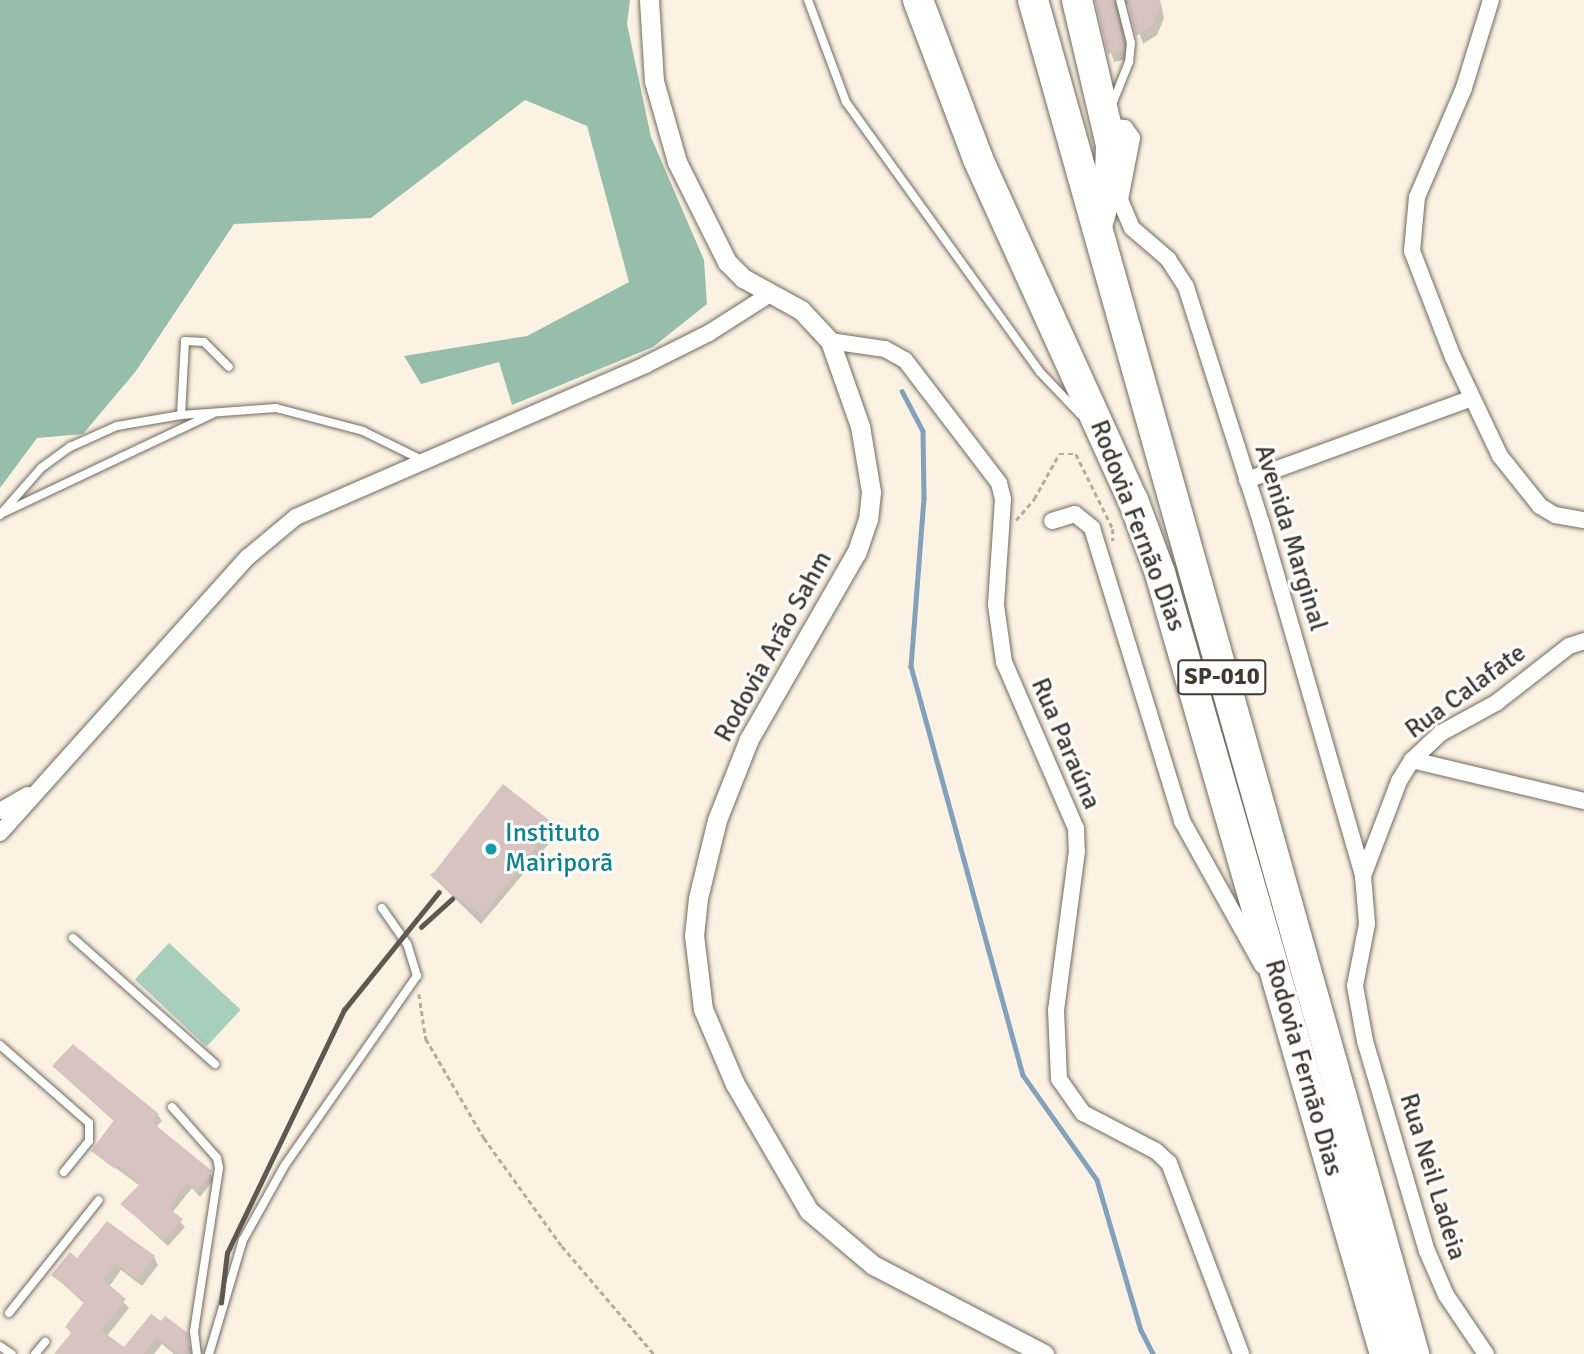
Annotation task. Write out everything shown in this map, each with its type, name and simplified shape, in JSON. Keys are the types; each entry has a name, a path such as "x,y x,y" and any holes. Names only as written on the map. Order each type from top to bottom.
{"highway":[{"name":"Rodovia Fernão Dias","path":"918,0 978,159 1133,500 1179,631 1385,1354"},
{"name":"Rodovia Fernão Dias","path":"1033,0 1414,1354"},
{"path":"1077,0 1108,121 1110,182 1097,226"}],"street":[{"name":"Rodovia Arão Sahm","path":"649,0 654,82 677,162 727,262 770,294 801,310 830,341 869,466 868,519 839,587 749,739 717,820 698,898 694,935 698,986 716,1047 809,1211 873,1265 1044,1354"},
{"path":"1491,0 1464,88 1417,197 1410,230 1417,270 1500,456 1528,494 1555,515 1584,520"},
{"name":"Avenida Marginal","path":"1108,121 1125,128 1132,138 1120,200 1132,228 1168,259 1186,287 1247,480 1363,876 1367,924 1356,969 1356,1004"},
{"path":"0,833 270,537 320,505 428,463 645,365 709,333 770,294"},
{"name":"Rua Paraúna","path":"830,341 885,349 905,360 999,484 1003,499 996,605 1004,662 1076,828 1077,851 1056,1010 1059,1079 1083,1113 1156,1151 1169,1163 1241,1354"},
{"path":"1247,480 1472,398"},
{"path":"1052,521 1074,514 1092,527 1182,821 1213,870 1286,1011"},
{"name":"Rua Calafate","path":"1363,876 1399,781 1412,760 1441,733 1496,703 1569,646 1584,640"},
{"path":"1412,760 1584,801"},
{"path":"0,811 42,788"},
{"name":"Rua Neil Ladeia","path":"1356,1004 1427,1251 1446,1294 1486,1354"}],"lane":[{"path":"808,0 846,102 1040,372 1105,440"},
{"path":"1108,121 1129,62 1131,43 1120,0"},
{"path":"181,415 185,341 204,342 229,367"},
{"path":"1,514 41,468 70,446 117,426 181,415 276,408 320,417 428,463"},
{"path":"1,514 217,412"},
{"path":"209,1354 243,1240 285,1165 417,976 407,944 382,908"},
{"path":"73,938 215,1064"},
{"path":"0,1045 89,1123 89,1141 64,1172"},
{"path":"172,1107 217,1158 219,1168 194,1331 197,1354"},
{"path":"9,1313 99,1200"},
{"path":"35,1354 45,1342"},
{"path":"0,1346 12,1354"}],"path":[{"path":"417,976 426,1038 459,1099 562,1247 654,1354"}],"green space":[{"path":"0,0 630,0 627,24 651,137 704,260 707,304 653,347 512,405 499,362 421,384 404,356 527,336 629,282 587,126 525,100 371,218 234,224 136,371 83,434 37,438 0,488"},
{"path":"169,943 241,1010 207,1046 135,980"}],"building":[{"path":"1095,0 1114,0 1124,50 1108,54"},
{"path":"1127,0 1159,0 1160,8 1152,26 1136,36"},
{"name":"Instituto Mairiporã","path":"503,784 554,824 482,916 431,876"},
{"path":"73,1044 159,1114 152,1122 212,1171 196,1192 187,1183 168,1208 183,1219 164,1240 120,1204 140,1184 118,1165 115,1169 91,1151 114,1120 52,1066"},
{"path":"107,1221 155,1256 137,1279 116,1263 103,1280 126,1299 101,1330 124,1347 151,1314 161,1321 165,1316 188,1333 189,1344 182,1354 156,1337 143,1354 54,1354 72,1332 65,1327 85,1301 51,1275 70,1252 77,1258"}],"waterway":[{"path":"902,391 923,431 924,498 911,666 1023,1075 1097,1180 1141,1330 1153,1354"}],"railway":[{"path":"221,1303 227,1253 344,1010 439,892"},
{"path":"421,927 452,899"}],"place":[{"name":"Instituto Mairiporã","path":"491,849"}]}
